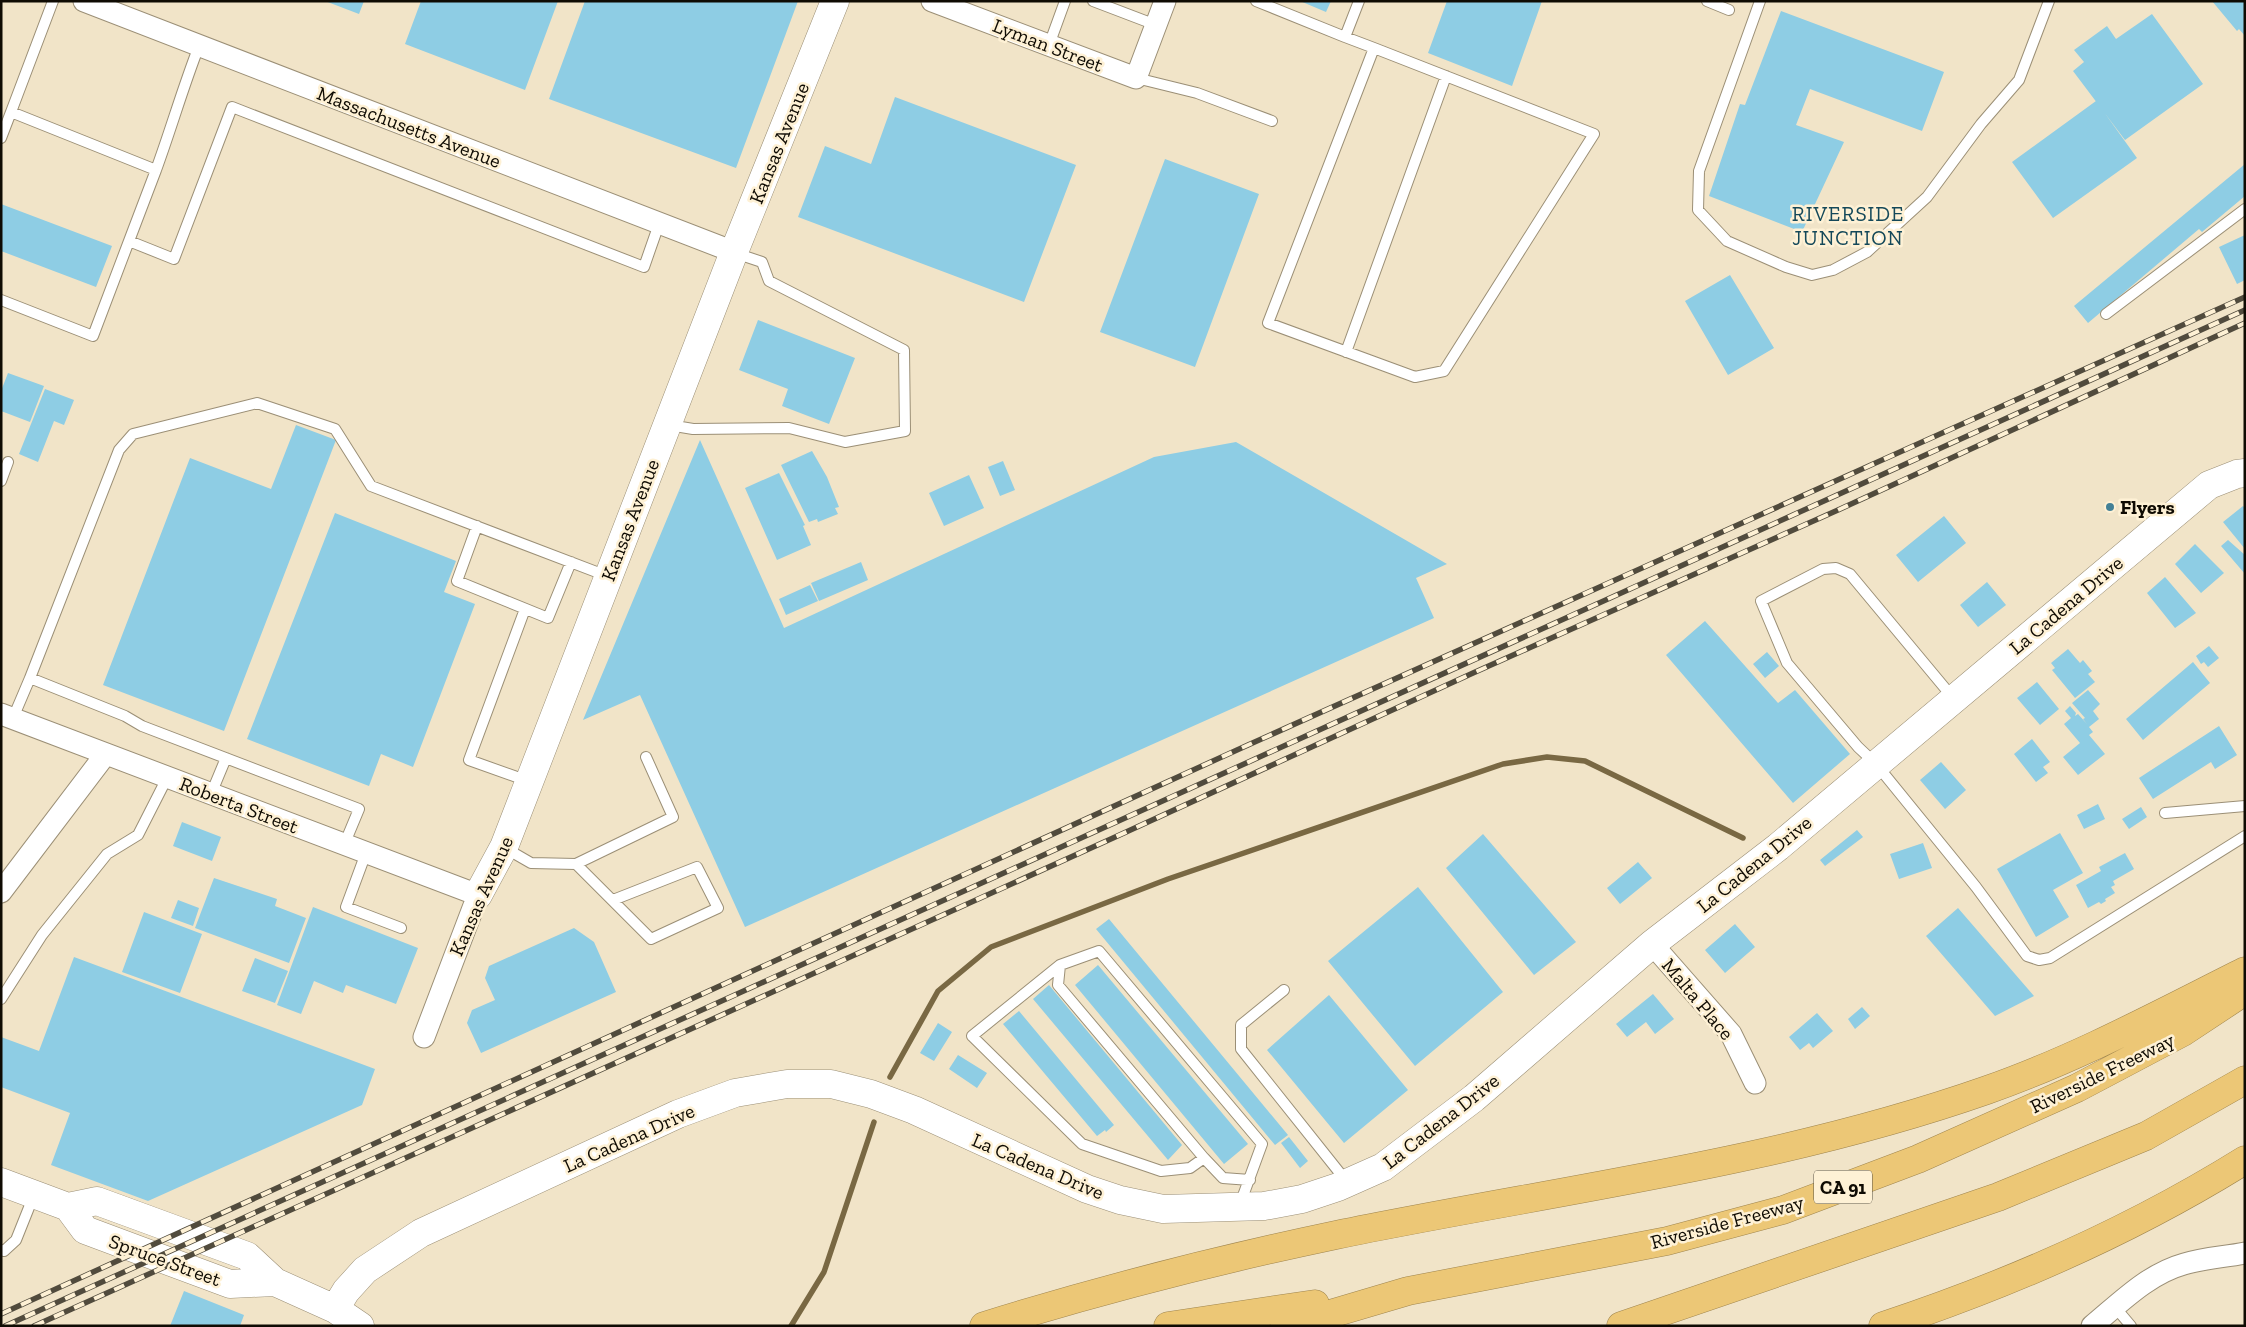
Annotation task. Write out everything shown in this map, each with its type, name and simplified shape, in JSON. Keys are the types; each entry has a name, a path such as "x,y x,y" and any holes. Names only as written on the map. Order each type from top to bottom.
{"highway":[{"path":"984,1326 1074,1298 1336,1235 1699,1167 1853,1132 1988,1090 2068,1056 2245,971"},
{"name":"Riverside Freeway","path":"1290,1326 1408,1291 1666,1241 1783,1210 1918,1159 2076,1088 2183,1032 2245,992"},
{"path":"1621,1326 1998,1198 2146,1136 2245,1080"},
{"path":"1883,1326 2022,1275 2120,1231 2245,1160"},
{"path":"1168,1326 1408,1291"}],"street":[{"name":"Massachusetts Avenue","path":"84,1 734,252"},
{"name":"Kansas Avenue","path":"424,1037 478,895 504,847 734,252 835,1"},
{"name":"Lyman Street","path":"932,1 1136,78"},
{"path":"1136,78 1165,1"},
{"name":"La Cadena Drive","path":"331,1318 346,1291 365,1270 421,1234 678,1114 734,1093 787,1084 831,1084 871,1094 914,1110 1087,1190 1120,1200 1163,1209 1264,1206 1302,1199 1348,1183 1383,1167 1474,1098 1652,944 1778,847 2209,484 2236,474 2245,473"},
{"name":"Roberta Street","path":"7,716 478,895"},
{"path":"1,892 105,754"},
{"name":"Malta Place","path":"1652,944 1731,1034 1754,1083"},
{"name":"Spruce Street","path":"1,1182 68,1207 97,1201 247,1256 275,1282 331,1318 360,1326"},
{"path":"2092,1326 2135,1290 2168,1270 2184,1264 2245,1252"}],"lane":[{"path":"1,138 52,1"},
{"path":"1049,45 1065,1"},
{"path":"1093,1 1156,26"},
{"path":"1256,1 1594,134 1444,372 1416,377 1268,324 1374,48"},
{"path":"1345,37 1359,1"},
{"path":"1707,1 1729,10"},
{"path":"1760,1 1699,171 1698,210 1727,240 1786,267 1812,275 1833,270 1867,252 1927,197 1981,124 2019,80 2049,1"},
{"path":"1,300 93,336 174,121 181,94 199,46"},
{"path":"1346,352 1446,76"},
{"path":"1136,78 1196,93 1272,121"},
{"path":"129,241 174,258 232,106 644,267 660,224"},
{"path":"12,112 156,170"},
{"path":"2106,314 2245,209"},
{"path":"667,424 693,429 789,428 845,442 905,431 904,350 770,281 762,262 734,252"},
{"path":"7,716 30,678 119,450 133,434 257,403 335,429 371,486 608,577"},
{"path":"1,481 8,462"},
{"path":"477,526 457,581 548,618 571,562"},
{"path":"1954,699 1850,574 1836,568 1823,569 1761,601 1787,663 1858,748 1876,764 1976,887 2027,956 2038,960 2050,958 2245,836"},
{"path":"525,609 469,760 529,781"},
{"path":"30,678 125,716 142,726 359,809 344,845"},
{"path":"504,847 531,864 576,864 673,817 646,757"},
{"path":"211,794 226,758"},
{"path":"1,998 42,936 107,854 138,835 167,778"},
{"path":"2165,813 2245,806"},
{"path":"366,853 346,907 401,928"},
{"path":"576,864 650,939 718,908 698,867 613,900"},
{"path":"1204,1158 1190,1168 1161,1171 1082,1144 972,1036 1060,965 1099,951 1262,1144 1239,1207"},
{"path":"1060,965 1058,985 1204,1158 1223,1178 1250,1180"},
{"path":"1284,990 1242,1025 1241,1049 1348,1183"},
{"path":"1,1250 4,1251 16,1240 34,1194"},
{"path":"2115,1307 2131,1326"}],"building":[{"path":"325,1 364,1 359,14"},
{"path":"421,1 558,1 525,90 405,44"},
{"path":"585,1 798,1 736,168 549,99"},
{"path":"1300,1 1331,1 1326,12"},
{"path":"1447,1 1542,1 1512,86 1428,53"},
{"path":"2212,1 2245,1 2245,36 2239,29 2237,31"},
{"path":"1781,11 1944,72 1922,131 1810,89 1796,125 1844,142 1802,232 1709,196 1740,104 1745,105"},
{"path":"2152,14 2203,84 2125,140 2073,71 2084,62 2074,50 2107,26 2116,39"},
{"path":"895,97 1076,165 1024,302 798,217 825,146 871,164"},
{"path":"2096,101 2137,158 2053,218 2012,162"},
{"path":"1165,159 1259,194 1195,367 1100,332"},
{"path":"2245,164 2245,196 2202,232 2199,229 2088,323 2074,306"},
{"path":"1,204 112,246 96,287 1,251"},
{"path":"2245,235 2245,280 2237,284 2219,247"},
{"path":"1730,275 1774,348 1728,375 1685,301"},
{"path":"758,320 855,358 829,424 782,406 788,389 739,370"},
{"path":"8,373 44,386 30,422 1,411 1,391"},
{"path":"45,389 74,400 64,425 54,421 38,462 19,454"},
{"path":"296,425 336,440 224,731 103,685 190,458 271,489"},
{"path":"700,440 784,628 1154,457 1236,442 1447,564 1416,578 1434,618 745,927 640,695 583,720"},
{"path":"812,451 827,477 839,507 835,508 838,514 818,522 817,519 809,522 781,465"},
{"path":"1003,461 1015,490 1000,496 988,467"},
{"path":"779,473 805,525 803,526 811,545 777,560 745,488"},
{"path":"969,475 984,508 944,526 929,493"},
{"path":"2243,506 2245,508 2245,549 2223,522"},
{"path":"335,513 456,561 444,592 475,604 413,767 381,754 369,786 247,739"},
{"path":"1944,516 1966,543 1918,582 1896,555"},
{"path":"2228,540 2245,555 2245,574 2221,546"},
{"path":"2195,544 2224,573 2201,593 2175,564"},
{"path":"861,562 868,580 819,601 811,583"},
{"path":"2165,577 2196,613 2175,628 2147,593"},
{"path":"1987,582 2006,605 1978,627 1960,605"},
{"path":"810,585 818,601 786,615 779,599"},
{"path":"1705,621 1778,703 1795,690 1850,754 1793,803 1666,655"},
{"path":"2209,646 2219,658 2208,667 2204,662 2201,664 2196,656"},
{"path":"2068,649 2080,663 2083,660 2092,671 2088,674 2095,682 2075,698 2052,670 2055,668 2051,663"},
{"path":"1767,652 1779,666 1765,678 1753,664"},
{"path":"2193,662 2210,683 2143,740 2126,719"},
{"path":"2037,682 2059,709 2040,725 2017,698"},
{"path":"2088,690 2100,704 2093,711 2099,719 2089,727 2093,732 2089,735 2105,754 2078,775 2063,757 2080,743 2064,724 2071,718 2065,711 2070,706 2076,713 2075,716 2078,714 2087,724 2083,719 2085,718 2072,703"},
{"path":"2219,726 2237,755 2215,769 2211,762 2153,799 2139,778"},
{"path":"2032,739 2050,762 2043,767 2048,773 2036,782 2014,754"},
{"path":"1941,762 1966,790 1945,809 1920,780"},
{"path":"2098,804 2105,819 2084,829 2077,815"},
{"path":"2141,807 2147,817 2129,829 2122,819"},
{"path":"182,822 221,837 212,861 173,846"},
{"path":"1857,830 1863,837 1825,866 1820,860"},
{"path":"2060,833 2083,873 2053,890 2069,917 2036,937 1997,869"},
{"path":"1483,834 1576,942 1534,975 1446,868"},
{"path":"1923,843 1932,868 1899,879 1890,854"},
{"path":"2125,853 2134,869 2113,881 2115,885 2111,887 2115,893 2105,899 2106,901 2101,904 2099,902 2088,908 2076,885 2101,871 2099,867"},
{"path":"1638,862 1652,878 1620,904 1607,888"},
{"path":"214,878 277,899 275,906 306,918 289,963 195,928"},
{"path":"1418,887 1503,992 1415,1066 1328,961"},
{"path":"178,900 199,908 193,926 171,918"},
{"path":"313,907 418,948 396,1004 346,985 343,993 314,981 301,1014 277,1005"},
{"path":"1958,908 2034,996 1995,1016 1926,936"},
{"path":"144,912 202,934 180,993 122,972"},
{"path":"1109,919 1288,1135 1275,1145 1096,929"},
{"path":"1735,924 1755,947 1725,973 1705,950"},
{"path":"574,928 594,942 616,992 481,1053 467,1023 472,1010 495,1000 485,978 489,966"},
{"path":"74,957 375,1069 362,1105 148,1201 51,1165 70,1113 1,1087 1,1037 39,1051"},
{"path":"255,958 288,971 275,1003 242,991"},
{"path":"1098,965 1248,1144 1224,1164 1075,985"},
{"path":"1049,985 1182,1145 1168,1160 1033,999"},
{"path":"1653,994 1674,1019 1655,1034 1646,1022 1627,1037 1616,1024"},
{"path":"1329,995 1408,1090 1344,1143 1267,1050"},
{"path":"1862,1007 1870,1016 1855,1029 1848,1019"},
{"path":"1019,1011 1114,1125 1106,1132 1105,1130 1097,1136 1003,1024"},
{"path":"1817,1013 1833,1031 1813,1048 1809,1043 1800,1050 1789,1037"},
{"path":"938,1023 952,1032 934,1061 920,1053"},
{"path":"958,1055 987,1073 977,1088 949,1069"},
{"path":"1289,1137 1308,1161 1300,1168 1281,1143"},
{"path":"184,1291 244,1315 240,1326 170,1326"}],"waterway":[{"path":"890,1077 938,991 991,947 1168,879 1503,764 1547,757 1585,761 1743,838"},
{"path":"791,1326 824,1272 874,1122"}],"railway":[{"path":"1,1314 1248,745 2245,297"},
{"path":"5,1326 2245,310"},
{"path":"34,1326 1473,673 1838,510 2245,323"}],"place":[{"name":"Flyers","path":"2110,507"}],"district":[{"name":"RIVERSIDE JUNCTION","path":"1848,225"}]}
